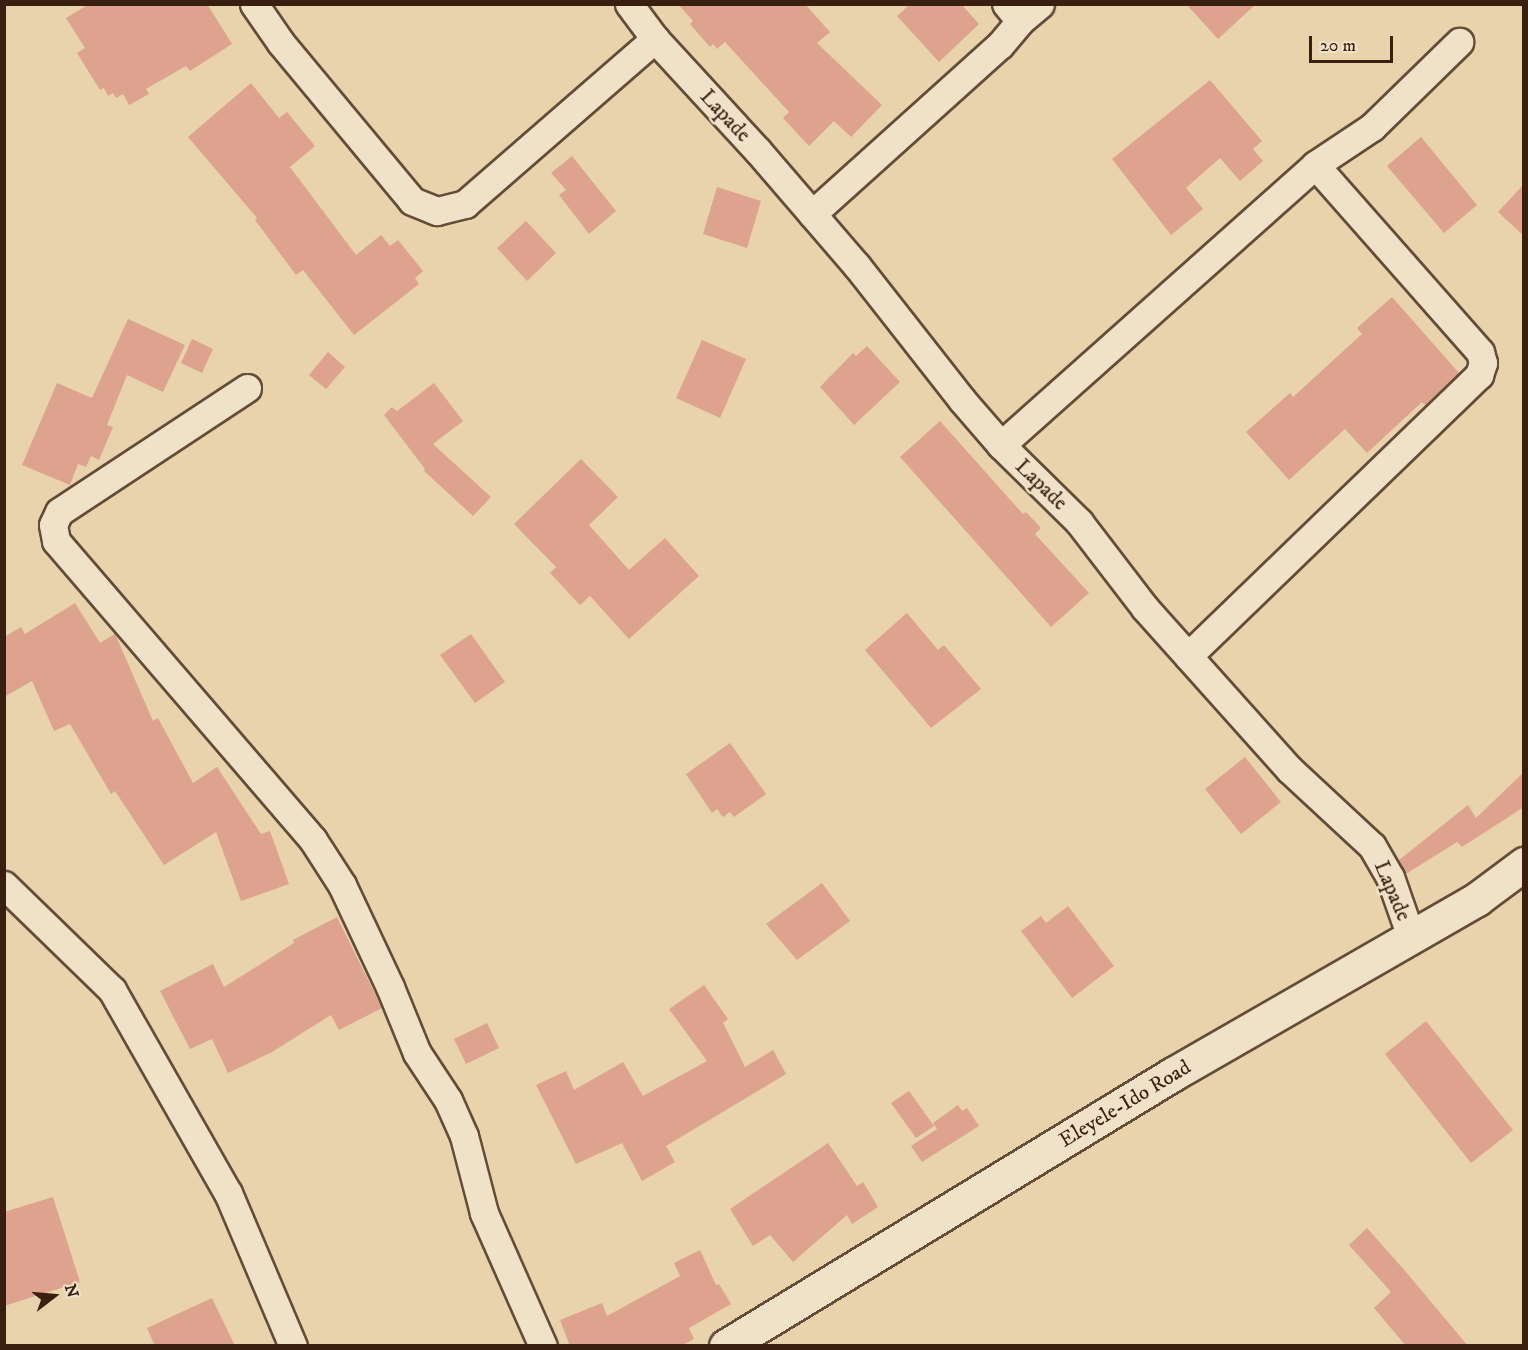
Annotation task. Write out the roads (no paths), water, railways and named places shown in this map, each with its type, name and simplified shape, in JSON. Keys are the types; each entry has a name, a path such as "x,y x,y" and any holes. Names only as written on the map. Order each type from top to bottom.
{"main road":[{"name":"Eleyele-Ido Road","path":"726,1346 1173,1074 1477,899 1524,864"}],"street":[{"name":"Lapade","path":"629,4 655,39 812,214 1001,445 1079,522 1145,608 1289,769 1372,846 1390,877 1411,937"},
{"path":"257,6 281,43 412,201 437,211 465,204 655,39"},
{"path":"812,214 1000,45 1022,10"},
{"path":"1001,445 1315,165 1372,127 1459,42"},
{"path":"1188,656 1479,375 1483,363 1480,352 1315,165"},
{"path":"247,388 59,512 53,525 56,541 313,840 342,885 390,987 417,1053 448,1100 464,1136 484,1213 543,1346"},
{"path":"4,885 112,990 228,1193 293,1346"}]}
